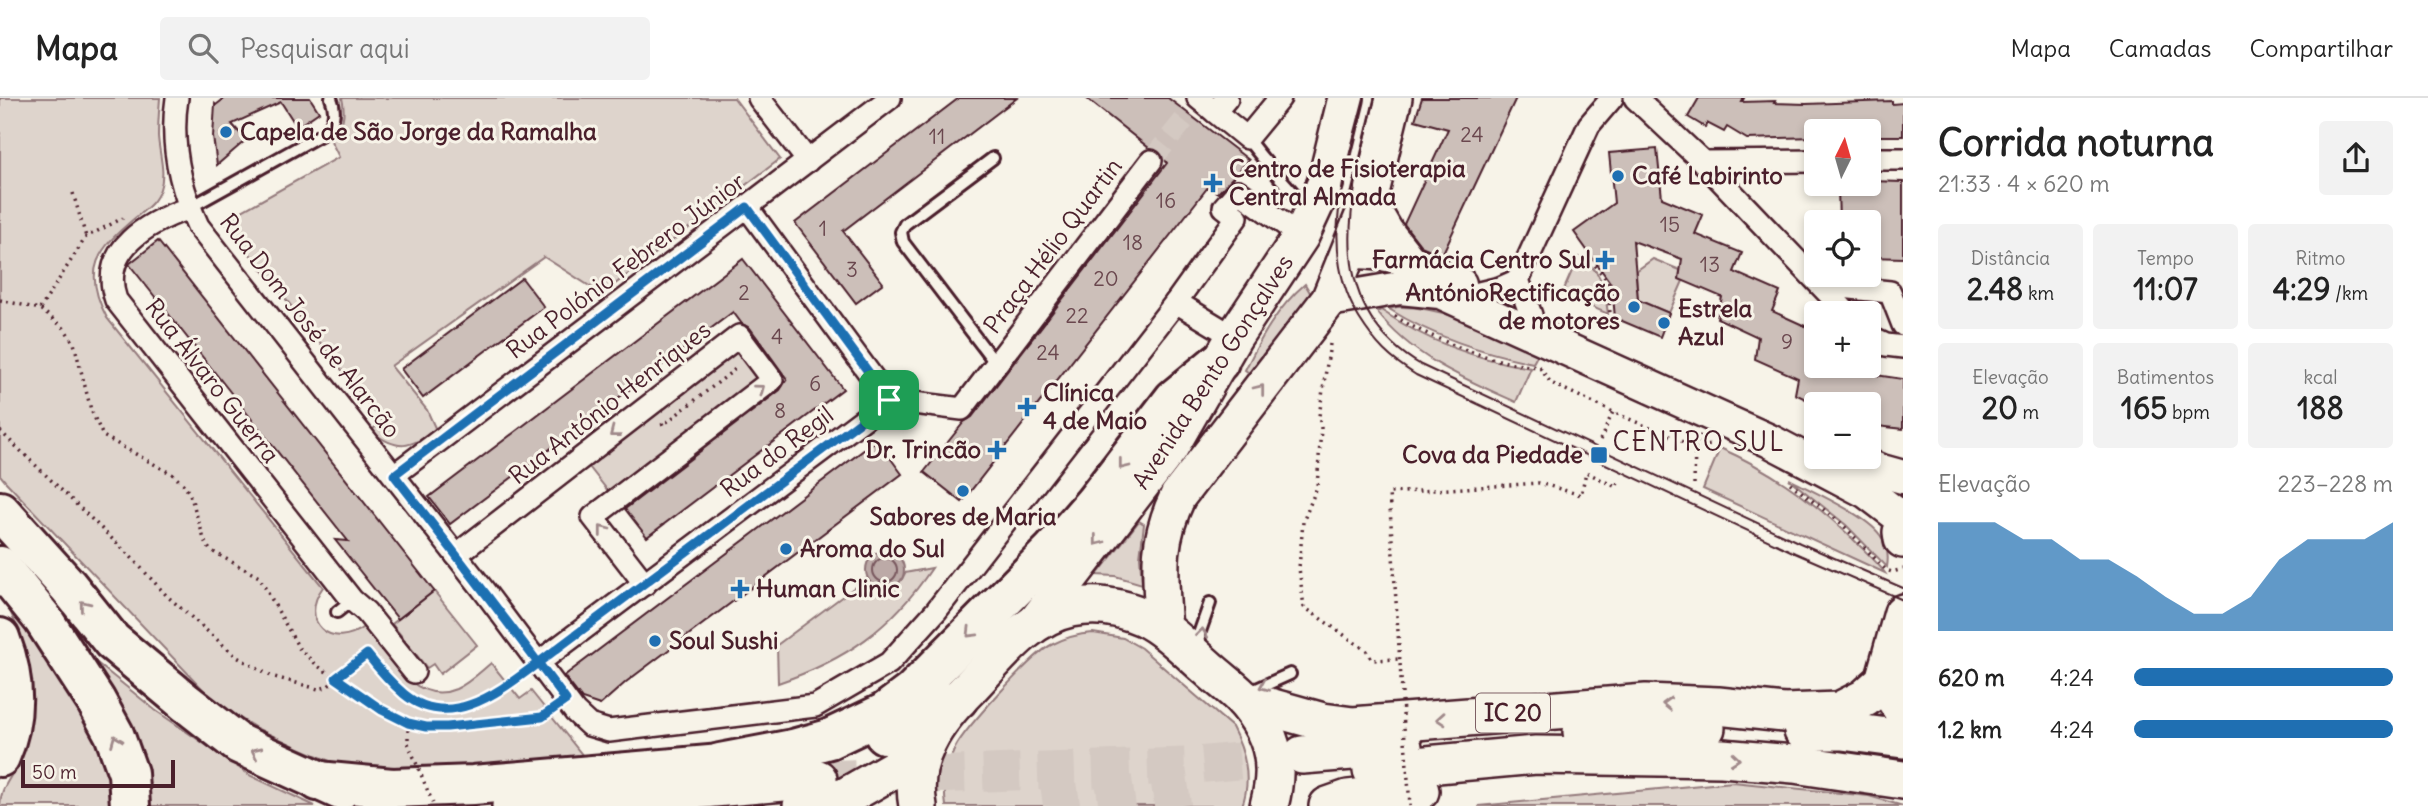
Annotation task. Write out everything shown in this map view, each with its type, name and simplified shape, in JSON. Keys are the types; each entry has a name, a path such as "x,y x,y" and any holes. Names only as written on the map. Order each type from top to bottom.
{"highway":[{"path":"720,763 828,739 884,713 912,692 1053,550 1094,503 1174,399 1227,350"},
{"path":"0,511 68,586 112,641 239,744 372,804 384,806"},
{"path":"0,566 43,619 114,734 128,773 130,806"},
{"path":"918,806 917,774 922,753 937,723 958,699 1018,637 1046,616 1070,608 1109,607 1146,618 1164,631 1240,696 1260,720 1269,740 1276,774 1269,806"},
{"path":"1784,713 1839,711 1865,698 1884,681 1903,613"},
{"path":"0,638 8,658 13,713 0,757"},
{"path":"1884,681 1903,711"},
{"name":"IC 20","path":"1240,696 1323,722 1353,726 1646,703 1718,706 1784,713 1842,731 1903,739"},
{"path":"318,780 392,788 473,785 720,763 794,761 835,755 868,743 895,727 958,699"},
{"path":"1842,731 1718,728 1603,731 1303,766 1536,755 1722,758 1782,763 1903,780"},
{"path":"511,806 810,792 845,797 922,753"},
{"path":"1328,806 1348,799 1387,794 1539,780 1667,757"}],"main road":[{"name":"Avenida Bento Gonçalves","path":"1035,623 1170,448 1227,350 1307,226 1325,184 1346,98"},
{"name":"Avenida Bento Gonçalves","path":"1164,631 1161,552 1164,529 1172,508 1218,443 1329,300 1369,201 1394,98"},
{"path":"1369,201 1387,232 1409,260"},
{"path":"1170,448 1214,398 1282,292 1313,268 1350,252 1374,251 1409,260 1804,438"},
{"path":"1329,300 1400,288 1440,292 1545,355 1712,414 1770,441 1867,492 1901,521"},
{"path":"1876,469 1903,477"}],"street":[{"name":"Rua Dom José de Alarcão","path":"177,98 175,144 180,181 198,226 394,475 566,700 589,725 609,731 814,706 889,663 936,611 1176,302 1237,217 1224,207 1238,191 1307,226"},
{"path":"759,98 808,161"},
{"name":"Rua Polónio Febrero Júnior","path":"394,475 890,98"},
{"path":"1206,105 1247,138 1280,98"},
{"path":"1479,293 1518,280 1589,125 1612,98"},
{"path":"1635,98 1703,162 1804,267"},
{"path":"1881,159 1903,159"},
{"path":"1703,162 1804,160"},
{"name":"Praça Hélio Quartin","path":"889,400 962,409 1151,161"},
{"path":"747,207 889,400"},
{"name":"Rua Álvaro Guerra","path":"189,208 160,218 122,249 112,272 111,283 116,300 344,606 366,612 414,672"},
{"path":"1518,280 1531,315"},
{"path":"1823,287 1836,301"},
{"path":"1841,287 1890,292 1903,325"},
{"path":"1176,302 1227,350"},
{"name":"Rua António Henriques","path":"456,555 739,336 753,355"},
{"path":"1881,343 1903,347"},
{"path":"645,584 593,517 772,380 753,355"},
{"name":"Rua do Regil","path":"538,663 889,400"}],"lane":[{"path":"189,208 322,134 334,120 331,98"},
{"path":"1247,138 1264,163 1285,183 1307,226"},
{"name":"Praça Hélio Quartin","path":"993,158 905,224 901,237 996,363"},
{"path":"1203,664 1199,634 1210,603"},
{"path":"1240,696 1290,674"}],"path":[{"path":"73,193 86,237"},
{"path":"40,309 86,237 127,216"},
{"path":"1591,260 1608,282 1610,314"},
{"path":"0,300 40,309 64,328 74,344 91,410 103,436 172,474 183,484 190,494 210,550 259,578 300,650 336,678 382,710 408,723 447,727 542,717 566,700"},
{"path":"1392,314 1459,347 1545,355 1551,383 1695,447 1721,444"},
{"path":"663,425 753,355"},
{"path":"1328,356 1320,416 1317,487 1303,522 1300,568 1304,607 1367,651 1372,660 1400,659"},
{"path":"1600,440 1612,412"},
{"path":"1694,484 1695,447 1712,414"},
{"path":"0,432 131,557 167,596 237,657 271,676 318,690 327,687 367,654 405,695 421,705 454,708 471,706 484,700 538,663"},
{"path":"1410,806 1390,494 1539,483 1581,495 1586,472 1616,487 1620,479"},
{"path":"1786,480 1827,510 1886,570 1892,572 1903,569"},
{"path":"408,723 408,743 433,806"}],"shaded area":[{"path":"0,98 160,98 160,189 150,205 103,250 95,273 99,301 107,318 323,587 314,611 316,621 322,629 341,636 365,626 392,663 414,684 427,691 441,693 456,689 491,663 520,699 531,691 583,756 443,769 374,770 339,765 256,728 216,703 5,481 0,475"},
{"path":"342,98 734,98 780,159 602,294 544,257 391,366 427,410 436,430 419,441 397,445 371,431 382,421 224,221 339,157 330,139 342,120"},
{"path":"1578,257 1592,267 1601,280 1608,314 1562,294"},
{"path":"1653,259 1680,270 1679,279 1683,281 1669,313 1638,300 1636,271"},
{"path":"1305,284 1312,296 1252,375 1245,370 1264,335 1286,303"},
{"path":"1397,307 1452,316 1538,354 1533,363 1476,348 1423,328 1389,309"},
{"path":"1381,310 1416,331 1453,348 1531,368 1516,402 1459,376 1423,355 1391,328 1377,312"},
{"path":"738,346 764,379 612,496 586,463"},
{"path":"1720,448 1758,467 1811,502 1885,573 1703,489"},
{"path":"1789,479 1838,504 1873,527 1886,546 1887,567 1846,525"},
{"path":"1139,521 1144,524 1140,557 1142,584 1115,576 1097,575"},
{"path":"932,568 901,608 866,639 825,664 778,683 777,645 867,578 872,584 902,579 905,573"},
{"path":"434,591 477,645 440,674 433,664 427,668 392,624"},
{"path":"8,606 70,641 155,710 251,776 315,806 0,806 4,788 18,762 26,739 33,701 29,666"},
{"path":"1093,633 1123,638 1141,648 1232,727 1246,765 1242,806 946,806 949,762 961,738 985,709 1042,651 1061,640"},
{"path":"1733,782 1869,796 1903,806 1478,806"}],"water":[{"path":"885,551 899,556 904,570 899,584 885,589 871,584 866,570 871,556"}],"building":[{"name":"Capela de São Jorge da Ramalha","path":"225,98 310,98 319,112 297,127 281,102 232,124 246,140 217,165 213,137 215,104"},
{"path":"959,98 1017,98 843,231 883,283 856,303 795,223"},
{"path":"1086,98 1168,98 1249,160 1218,193 1208,187 962,502 924,472 964,422 972,417 1167,163 1159,151 1149,148"},
{"path":"1422,98 1516,98 1442,255 1421,246 1404,224 1448,129 1415,120"},
{"path":"1699,98 1744,98 1742,102 1806,104 1892,101 1892,104 1903,103 1903,136 1881,136 1881,119 1804,119 1804,137 1747,139 1727,127 1724,132 1707,123 1705,127 1688,117"},
{"path":"1657,149 1662,198 1703,215 1695,234 1742,253 1734,272 1780,292 1772,311 1804,326 1804,378 1881,378 1881,376 1903,379 1903,429 1881,426 1881,392 1804,392 1804,398 1795,394 1798,378 1755,359 1758,337 1717,318 1722,297 1679,279 1682,259 1633,241 1638,300 1669,313 1660,337 1615,318 1612,285 1574,232 1614,203 1609,153"},
{"path":"1881,181 1903,182 1903,258 1881,257 1881,210 1839,210 1838,196 1881,196"},
{"path":"158,241 434,591 398,619 335,540 348,541 129,264"},
{"path":"743,259 843,389 647,537 625,509 780,390 787,379 750,328 742,324 733,312 450,524 429,497"},
{"path":"522,278 544,307 423,398 401,369"},
{"path":"877,440 902,474 626,682 600,705 582,699 564,676"}],"tunnel":[{"path":"1151,161 1189,114"},
{"path":"818,779 1185,766 1302,755"},
{"path":"1043,806 1191,786"}],"tram line":[{"path":"1364,98 1343,181 1337,237 1346,292 1371,336 1391,357 1416,375 1795,553 1903,600"},
{"path":"1375,98 1358,172 1350,244 1355,279 1367,311 1388,340 1421,365 1800,543 1903,588"}],"place":[{"name":"Capela de São Jorge da Ramalha","path":"226,132"},
{"name":"Café Labirinto","path":"1618,176"},
{"name":"Centro de Fisioterapia Central Almada","path":"1213,183"},
{"name":"Farmácia Centro Sul","path":"1605,260"},
{"name":"AntónioRectificação de motores","path":"1634,307"},
{"name":"Estrela Azul","path":"1664,323"},
{"name":"Clínica 4 de Maio","path":"1027,407"},
{"name":"Dr. Trincão","path":"997,450"},
{"name":"Cova da Piedade","path":"1599,455"},
{"name":"Sabores de Maria","path":"963,491"},
{"name":"Aroma do Sul","path":"786,549"},
{"name":"Human Clinic","path":"740,589"},
{"name":"Soul Sushi","path":"655,641"}],"district":[{"name":"CENTRO SUL","path":"1699,442"}],"route":[{"path":"889,400 645,584 538,663 484,700 471,706 454,708 421,705 388,679 367,654 336,678 382,710 408,723 426,727 542,717 566,700 538,663 482,588 394,475 747,207 889,400"}]}
